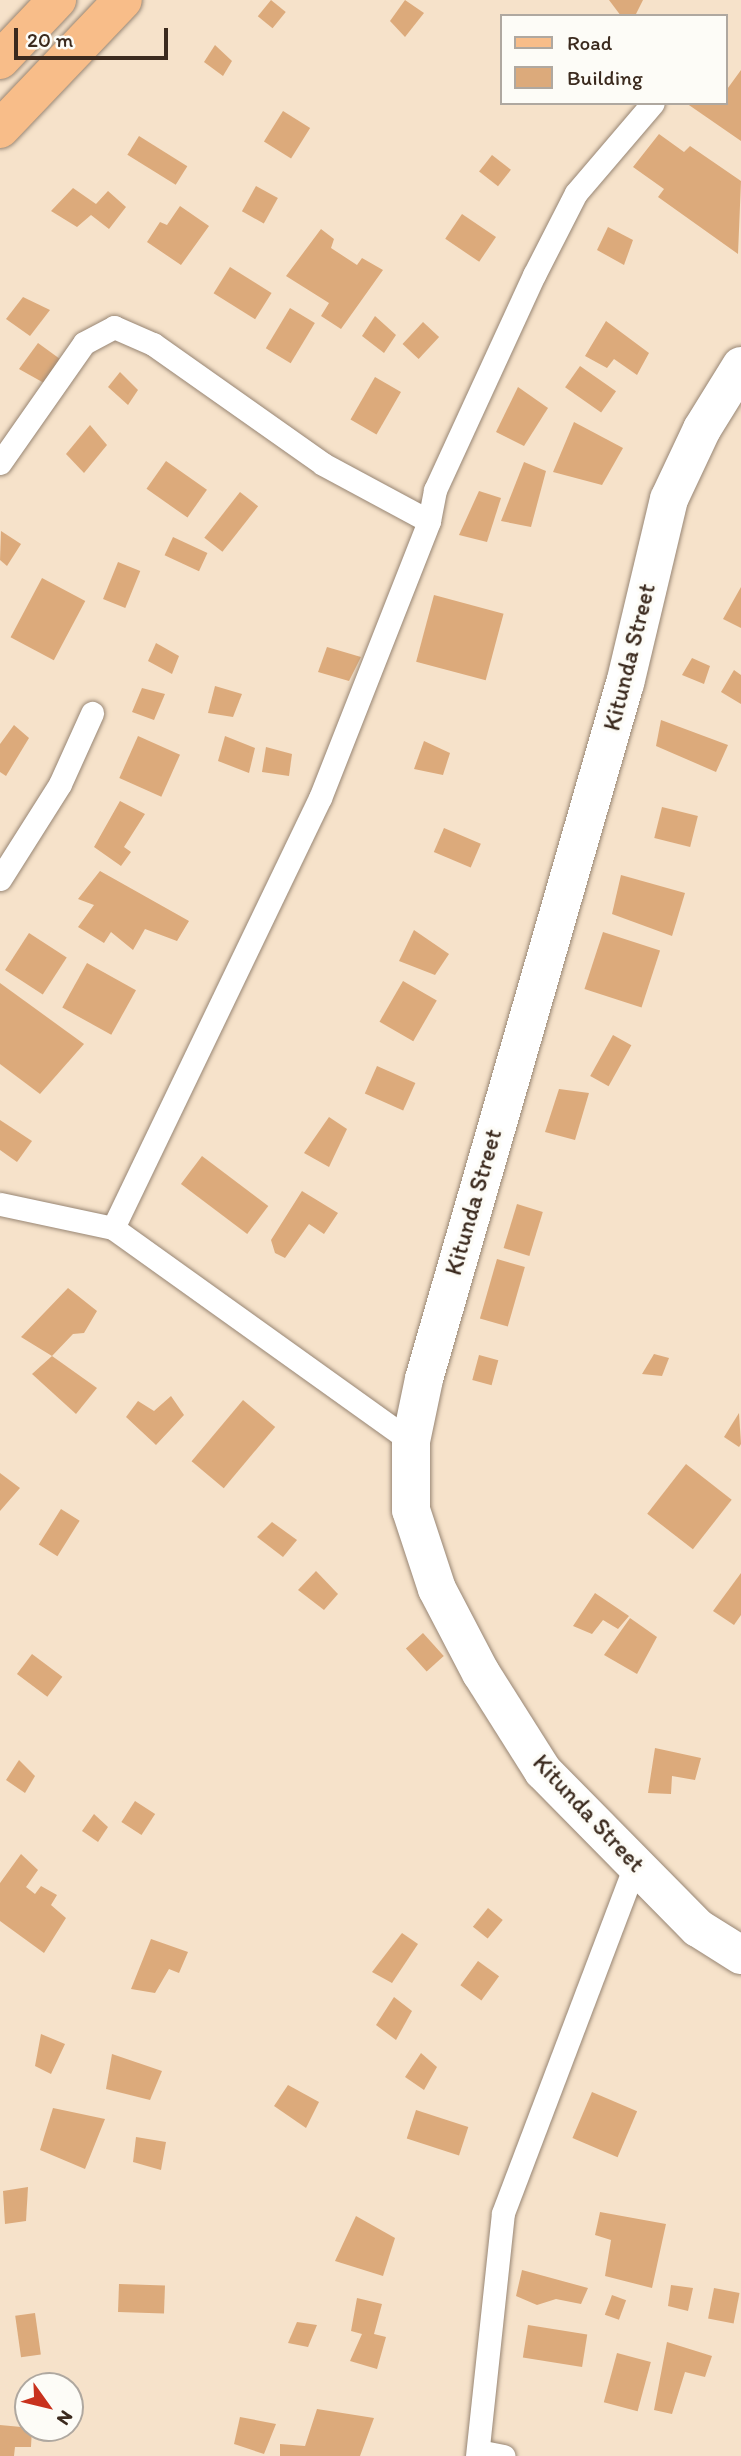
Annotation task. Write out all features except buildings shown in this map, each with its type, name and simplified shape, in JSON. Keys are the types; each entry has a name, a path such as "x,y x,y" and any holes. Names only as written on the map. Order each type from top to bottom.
{"main road":[{"path":"0,60 57,0"},
{"path":"0,129 123,0"}],"street":[{"name":"Kitunda Street","path":"741,366 702,429 669,499 625,682 473,1198 411,1441 411,1510 437,1589 481,1673 543,1771 636,1862 698,1928 741,1955"}],"lane":[{"path":"113,1228 320,798 429,521 435,491 576,193 651,105"},
{"path":"0,463 84,343 114,327 153,344 323,464 429,521"},
{"path":"0,878 60,784 92,713"},
{"path":"0,1204 113,1228 411,1441"},
{"path":"504,2456 477,2453 503,2213 636,1862"}]}
